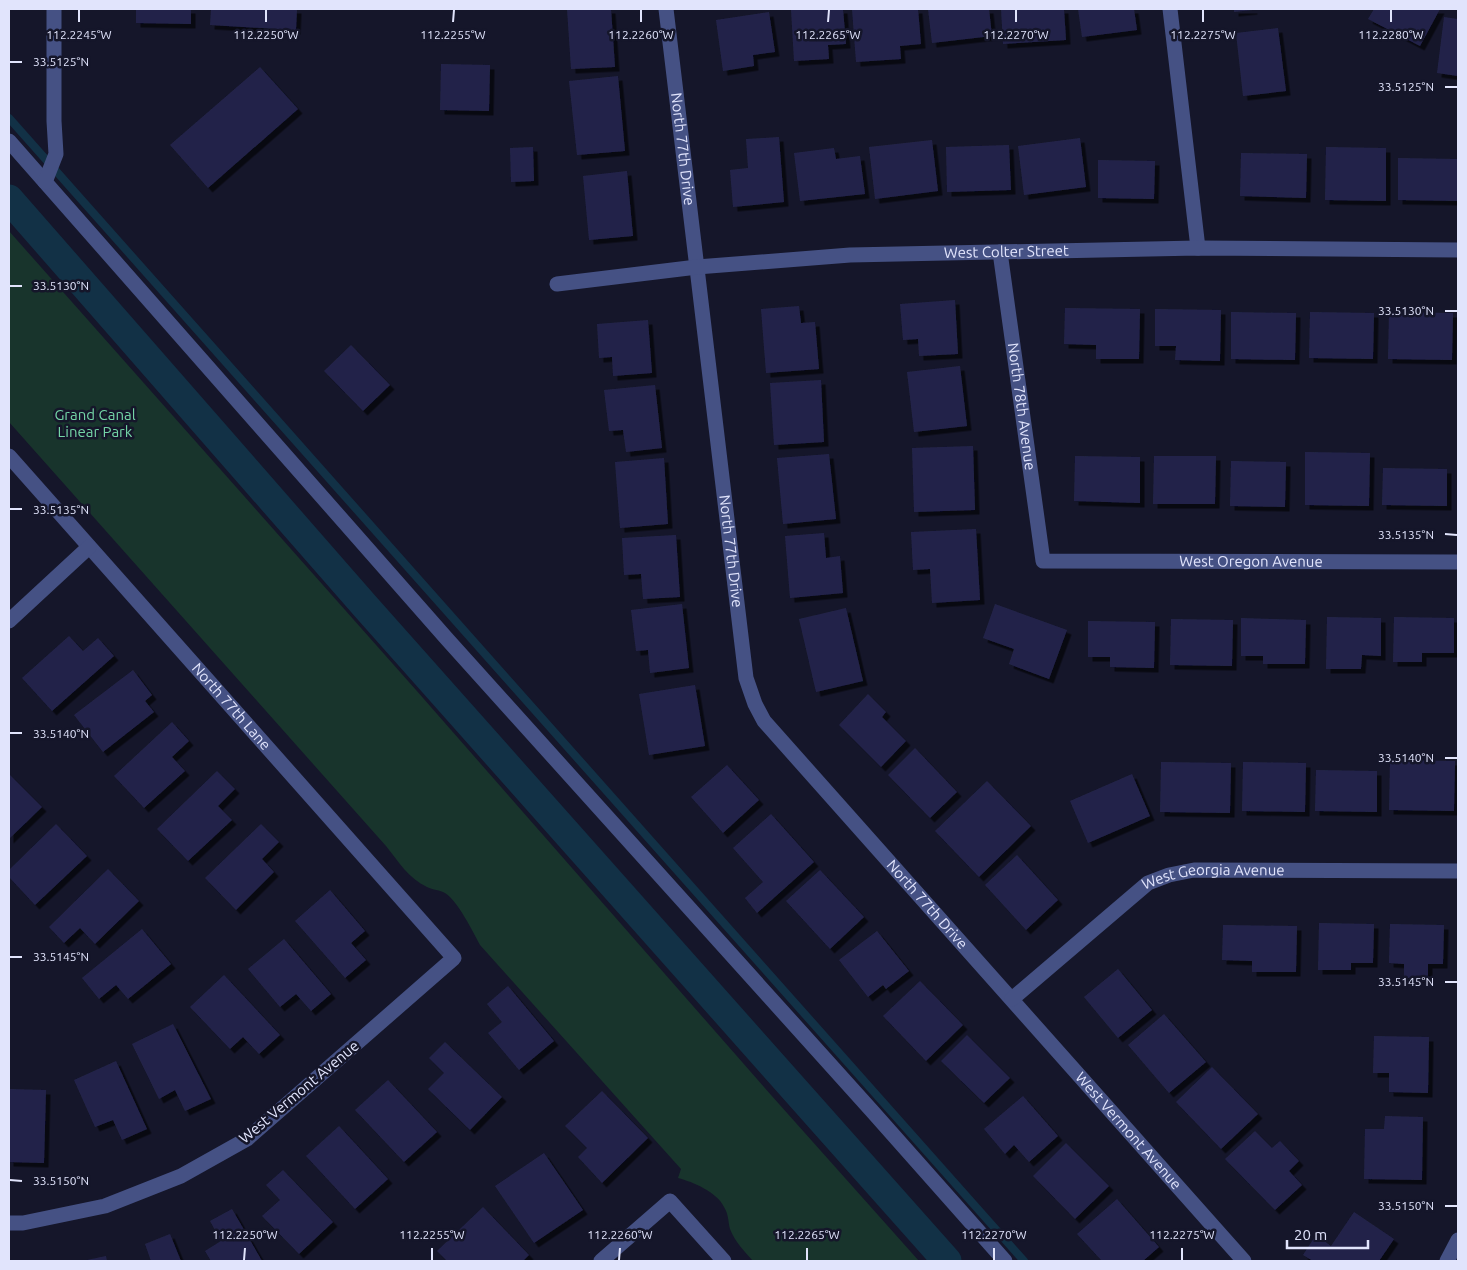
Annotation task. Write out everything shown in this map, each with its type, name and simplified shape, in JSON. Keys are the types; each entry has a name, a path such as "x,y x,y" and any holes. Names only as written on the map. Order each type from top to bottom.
{"street":[{"path":"47,178 56,154 54,121 54,9"},
{"name":"North 77th Drive","path":"666,9 746,678 755,704 764,721 1012,999"},
{"path":"1170,9 1198,248"},
{"path":"9,141 47,178 447,639 872,1110 1005,1261"},
{"name":"West Colter Street","path":"557,284 697,267 850,254 1198,248 1458,250"},
{"name":"North 78th Avenue","path":"1000,252 1043,561"},
{"name":"North 77th Lane","path":"9,456 454,958"},
{"path":"9,621 89,547"},
{"name":"West Oregon Avenue","path":"1043,561 1458,562"},
{"name":"West Georgia Avenue","path":"1012,999 1148,883 1169,875 1194,870 1458,871"},
{"name":"West Vermont Avenue","path":"9,1223 23,1223 105,1206 181,1176 247,1140 454,958"},
{"name":"West Vermont Avenue","path":"1012,999 1244,1261"},
{"path":"601,1261 670,1200 724,1261"},
{"path":"1447,1261 1458,1240"}],"green space":[{"name":"Grand Canal Linear Park","path":"9,231 919,1261 753,1261 732,1234 727,1213 721,1202 704,1188 678,1178 681,1169 480,945 465,917 450,897 443,892 421,884 404,869 386,846 9,422"}],"building":[{"path":"136,9 191,9 191,24 136,23"},
{"path":"211,9 297,9 296,30 210,25"},
{"path":"567,9 611,9 615,67 571,69"},
{"path":"843,9 846,44 828,45 829,59 794,61 791,10"},
{"path":"852,9 918,9 921,44 900,46 901,59 856,62"},
{"path":"928,9 989,9 992,36 932,43"},
{"path":"1001,9 1064,9 1066,40 1003,44"},
{"path":"1078,9 1134,9 1137,30 1082,37"},
{"path":"1234,9 1253,9 1253,10 1234,12"},
{"path":"1374,9 1440,9 1420,46 1368,19"},
{"path":"769,12 775,52 753,55 754,66 723,71 716,20"},
{"path":"1444,17 1458,19 1458,76 1437,73"},
{"path":"1278,28 1286,91 1243,96 1236,33"},
{"path":"441,64 490,65 489,111 440,110"},
{"path":"260,67 298,109 208,188 170,145"},
{"path":"618,76 625,151 577,155 569,81"},
{"path":"779,137 784,202 733,207 730,170 748,168 746,139"},
{"path":"1080,138 1086,187 1024,195 1018,146"},
{"path":"932,140 938,191 875,199 869,147"},
{"path":"1009,145 1011,190 947,192 946,147"},
{"path":"533,147 534,181 511,182 510,148"},
{"path":"1326,147 1386,148 1386,201 1325,200"},
{"path":"834,148 836,159 860,156 865,194 800,201 794,153"},
{"path":"1241,153 1307,154 1306,198 1240,196"},
{"path":"1398,158 1458,159 1458,201 1398,200"},
{"path":"1098,160 1155,161 1154,199 1098,198"},
{"path":"627,171 633,236 589,240 583,176"},
{"path":"955,300 958,354 919,356 918,339 903,340 900,304"},
{"path":"799,306 801,323 815,322 819,369 766,373 761,309"},
{"path":"1065,308 1140,309 1139,359 1096,359 1096,345 1064,344"},
{"path":"1155,309 1221,310 1220,361 1175,360 1176,346 1155,346"},
{"path":"1231,312 1296,313 1295,360 1231,359"},
{"path":"1310,312 1374,313 1373,359 1309,358"},
{"path":"1389,312 1453,313 1452,360 1388,359"},
{"path":"648,320 652,373 613,376 612,357 599,358 597,324"},
{"path":"351,345 390,385 363,411 324,371"},
{"path":"960,366 967,426 914,432 907,372"},
{"path":"821,380 824,442 774,445 770,383"},
{"path":"655,385 662,448 626,452 623,430 609,431 604,390"},
{"path":"973,446 975,510 914,512 912,448"},
{"path":"1305,452 1370,453 1369,506 1305,505"},
{"path":"829,454 836,519 783,524 777,458"},
{"path":"1075,456 1140,457 1140,503 1074,501"},
{"path":"1154,456 1216,456 1215,504 1153,504"},
{"path":"664,458 668,524 620,528 615,462"},
{"path":"1231,461 1286,462 1285,507 1230,506"},
{"path":"1383,468 1447,469 1447,506 1382,505"},
{"path":"976,529 980,600 932,603 930,569 913,570 911,532"},
{"path":"824,533 826,558 840,556 843,593 790,598 785,536"},
{"path":"676,535 680,597 643,599 641,574 624,575 622,538"},
{"path":"682,604 689,668 650,673 648,650 636,651 631,610"},
{"path":"995,604 1067,630 1049,679 1009,664 1014,649 983,638"},
{"path":"846,608 863,681 816,692 799,619"},
{"path":"1327,617 1381,618 1381,656 1362,655 1361,669 1326,669"},
{"path":"1394,617 1454,618 1454,653 1422,653 1422,662 1393,662"},
{"path":"1241,618 1306,620 1305,664 1263,664 1263,656 1241,656"},
{"path":"1171,619 1233,620 1232,666 1170,665"},
{"path":"1088,621 1155,622 1154,668 1110,667 1110,657 1088,657"},
{"path":"69,636 83,651 98,638 114,656 52,711 22,678"},
{"path":"133,670 152,695 145,701 154,712 103,752 74,715"},
{"path":"695,685 705,746 649,755 639,694"},
{"path":"868,694 886,712 882,717 906,741 881,767 839,725"},
{"path":"172,722 189,741 172,757 185,771 144,808 114,776"},
{"path":"915,748 957,792 930,818 888,775"},
{"path":"1390,760 1455,761 1454,811 1389,810"},
{"path":"1161,762 1231,763 1230,813 1160,812"},
{"path":"1243,762 1306,763 1305,812 1242,811"},
{"path":"727,765 759,800 723,833 691,797"},
{"path":"1316,770 1377,771 1377,812 1315,811"},
{"path":"217,771 235,789 218,806 232,820 188,861 157,829"},
{"path":"1132,774 1150,816 1088,843 1070,801"},
{"path":"9,775 42,807 9,839"},
{"path":"987,781 1031,826 979,877 935,831"},
{"path":"771,814 814,862 757,913 745,898 763,882 733,848"},
{"path":"56,824 87,856 35,905 9,877 9,870"},
{"path":"261,824 279,842 262,859 274,872 236,910 205,878"},
{"path":"1017,855 1058,900 1026,930 985,885"},
{"path":"108,869 139,901 95,944 80,928 64,943 49,927"},
{"path":"820,870 864,917 830,949 786,901"},
{"path":"330,890 365,931 351,943 366,960 345,978 295,921"},
{"path":"1319,923 1374,924 1373,963 1351,963 1351,970 1318,970"},
{"path":"1390,924 1444,925 1443,964 1428,964 1428,978 1404,978 1404,964 1389,963"},
{"path":"1223,925 1297,926 1296,972 1252,972 1252,961 1222,960"},
{"path":"142,929 171,964 128,999 116,985 99,999 82,978"},
{"path":"877,931 909,971 886,989 883,985 868,997 839,960"},
{"path":"284,939 331,994 311,1011 296,994 280,1007 248,969"},
{"path":"1118,969 1152,1010 1118,1038 1084,997"},
{"path":"224,975 280,1035 259,1054 243,1037 230,1049 190,1007"},
{"path":"920,981 963,1025 926,1061 883,1016"},
{"path":"508,986 554,1041 519,1070 488,1033 502,1022 487,1004"},
{"path":"1164,1014 1206,1062 1169,1093 1128,1045"},
{"path":"173,1024 211,1099 185,1111 175,1090 159,1099 132,1044"},
{"path":"967,1035 1010,1078 984,1103 941,1061"},
{"path":"1374,1036 1429,1037 1428,1093 1389,1092 1389,1073 1373,1073"},
{"path":"445,1042 502,1097 470,1130 428,1089 444,1073 429,1058"},
{"path":"116,1061 147,1129 122,1140 113,1120 95,1127 74,1080"},
{"path":"1212,1067 1258,1114 1221,1149 1176,1102"},
{"path":"388,1080 437,1132 404,1162 355,1110"},
{"path":"9,1089 46,1090 44,1163 9,1162"},
{"path":"602,1091 648,1138 602,1183 578,1157 587,1148 565,1126"},
{"path":"1023,1096 1058,1136 1029,1162 1014,1145 1005,1154 984,1129"},
{"path":"1385,1116 1423,1117 1422,1180 1364,1179 1365,1129 1384,1129"},
{"path":"339,1126 388,1179 355,1209 306,1156"},
{"path":"1255,1131 1272,1148 1280,1141 1299,1161 1289,1171 1302,1185 1275,1210 1225,1159"},
{"path":"1066,1143 1109,1186 1075,1219 1033,1176"},
{"path":"544,1153 583,1210 534,1243 495,1186"},
{"path":"283,1170 333,1222 299,1254 262,1216 280,1200 266,1185"},
{"path":"1117,1199 1159,1247 1143,1261 1102,1261 1077,1234"},
{"path":"483,1207 529,1255 523,1261 447,1261 437,1251"},
{"path":"232,1209 262,1261 211,1261 205,1251 221,1241 210,1221"},
{"path":"1354,1212 1394,1239 1379,1261 1313,1261 1303,1255 1316,1235 1331,1246"},
{"path":"170,1234 181,1261 151,1261 145,1244"},
{"path":"106,1256 107,1261 87,1261 87,1260"}],"waterway":[{"path":"9,118 1024,1261"},
{"path":"9,199 365,606 947,1261"}]}
